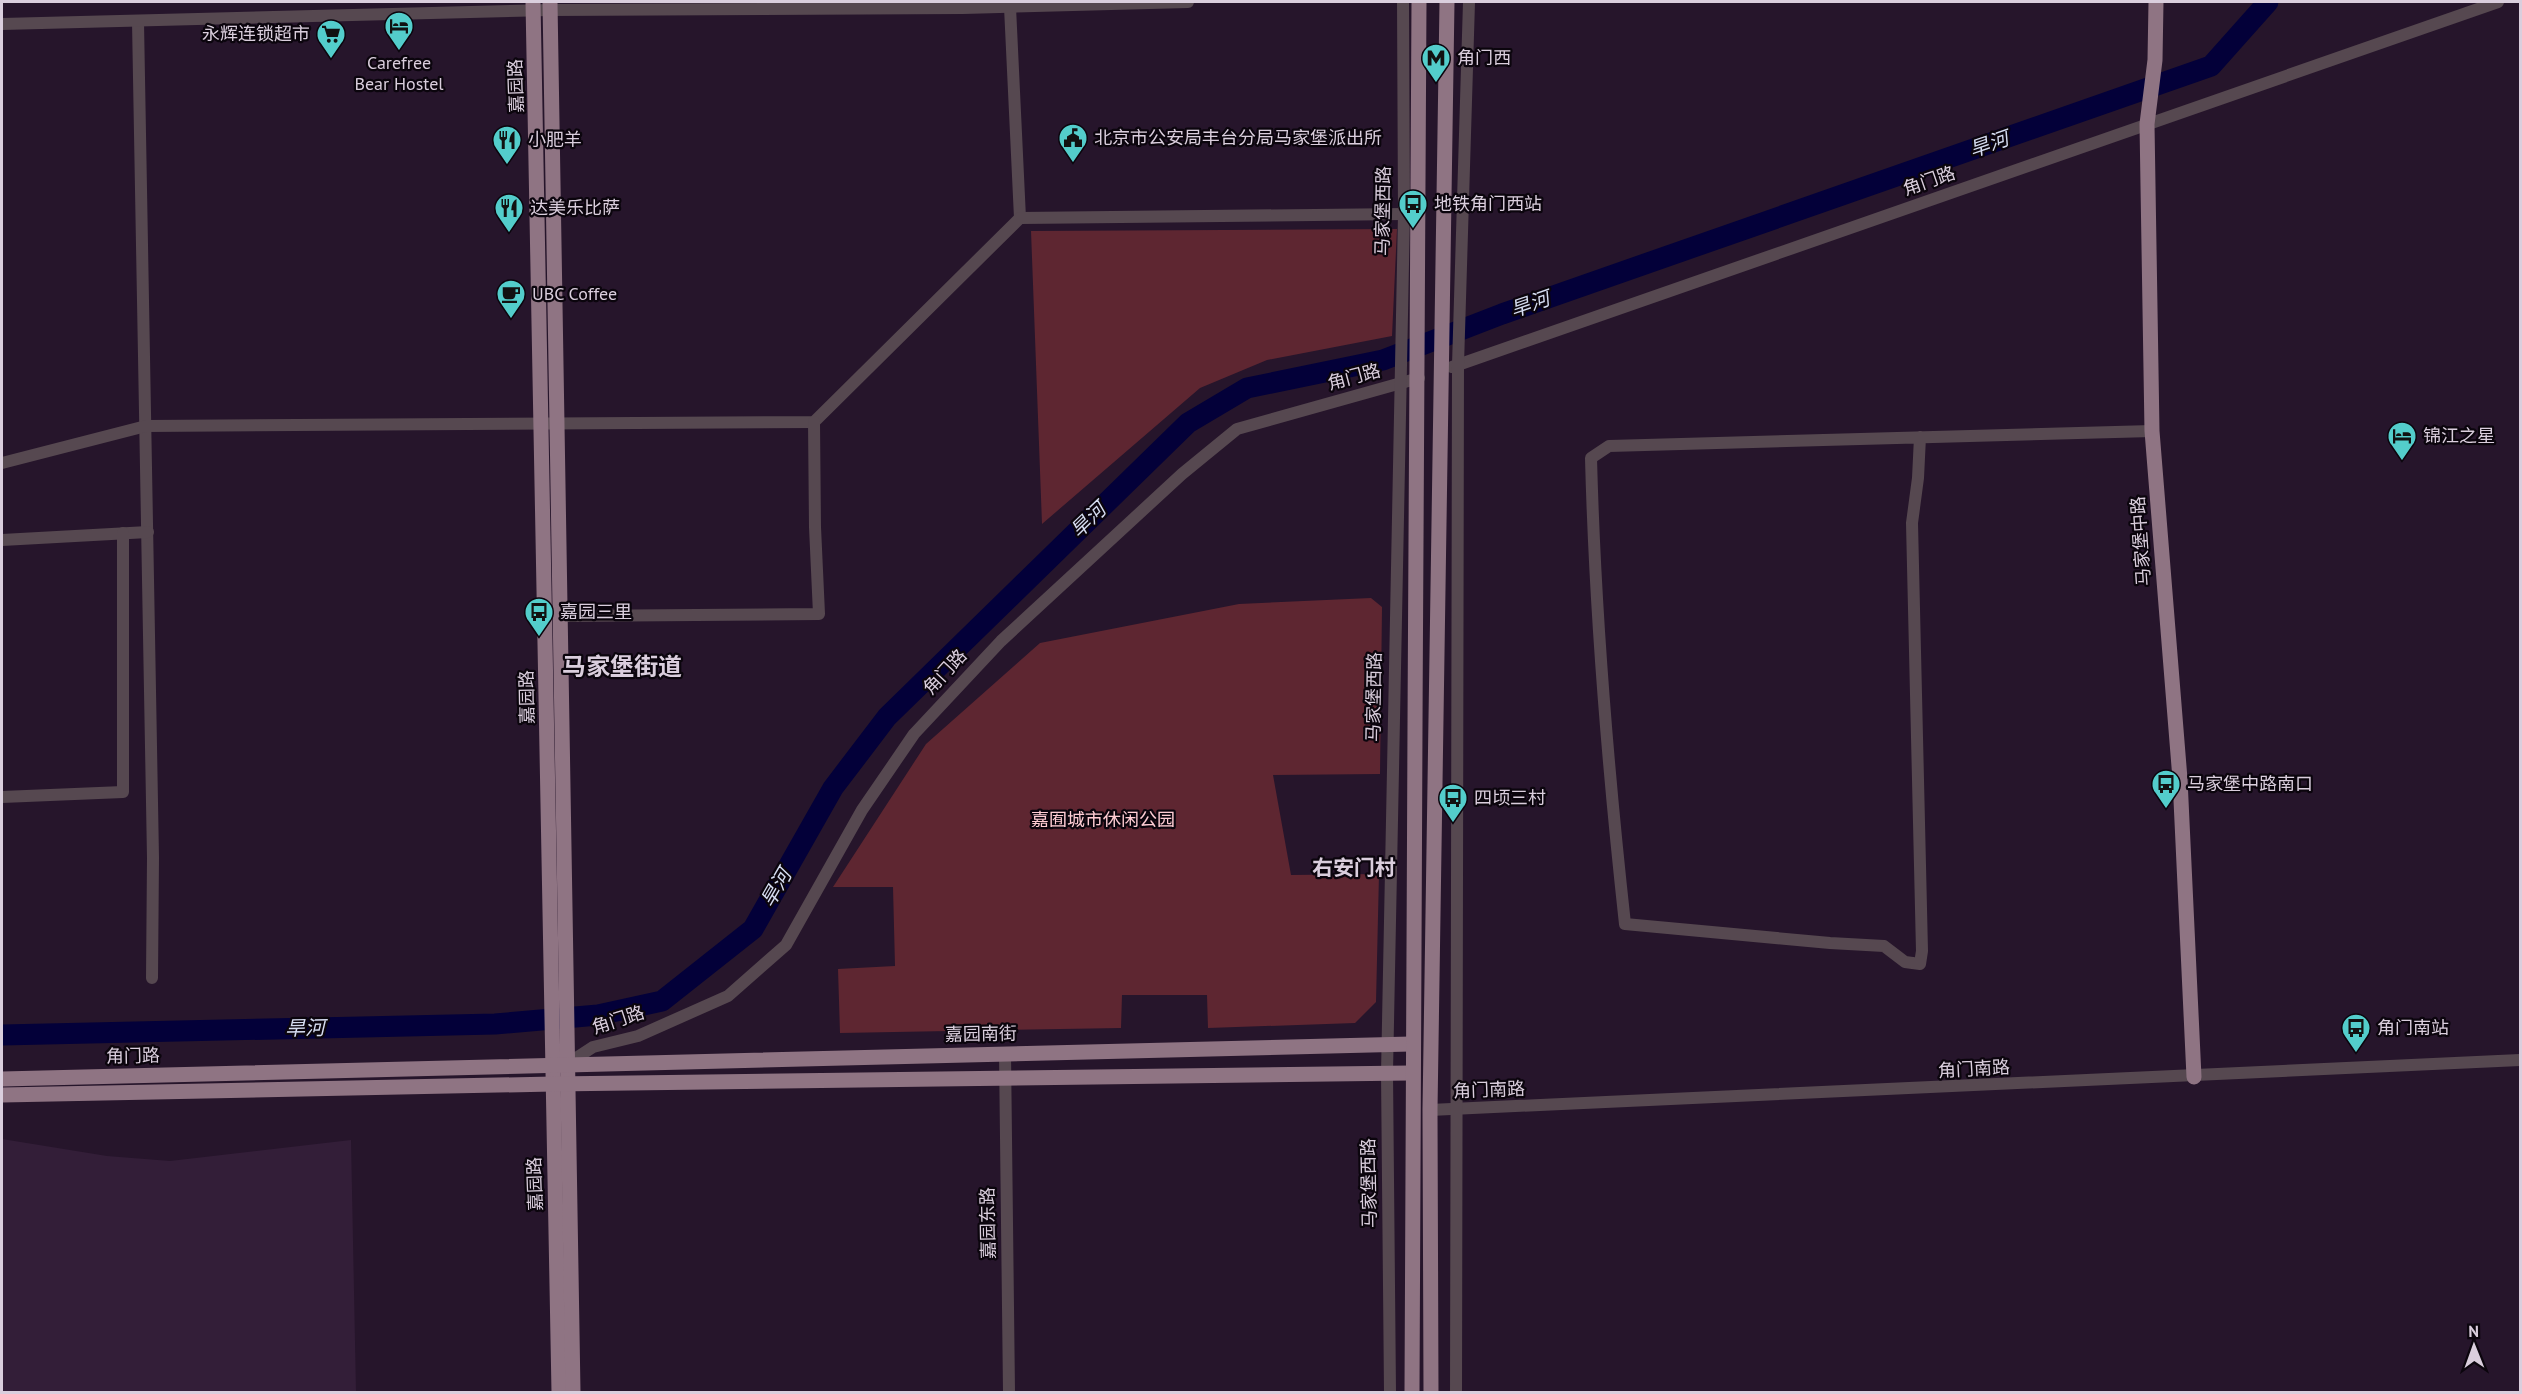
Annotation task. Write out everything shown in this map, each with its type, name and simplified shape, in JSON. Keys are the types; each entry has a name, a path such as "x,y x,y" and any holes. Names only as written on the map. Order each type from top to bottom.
{"main road":[{"name":"马家堡西路","path":"1412,1392 1410,1073 1420,318 1419,2"},
{"path":"1431,1392 1430,1110 1440,314 1447,2"},
{"name":"马家堡中路","path":"2156,2 2155,60 2148,119 2152,431 2180,779 2194,1077"},
{"name":"嘉园路","path":"552,4 549,423 561,1048 559,1392"},
{"name":"嘉园路","path":"533,6 549,423 560,616 560,984"},
{"name":"嘉园南街","path":"560,1064 1411,1044"},
{"name":"角门路","path":"2,1079 560,1064"},
{"path":"560,1084 1410,1073"},
{"name":"嘉园路","path":"560,1084 573,1392"},
{"name":"角门路","path":"2,1095 560,1084"}],"street":[{"path":"2,24 138,22 552,4 1010,7 1188,2"},
{"name":"马家堡西路","path":"1390,1392 1387,1073 1400,324 1404,214 1403,2"},
{"path":"1456,1392 1458,358 1468,2"},
{"name":"角门路","path":"1440,367 1458,358 1577,326 2148,119 2498,2"},
{"path":"1010,7 1020,218"},
{"path":"138,22 153,858 152,978"},
{"path":"2,463 146,426 814,422 1020,218 1404,214"},
{"name":"角门路","path":"560,1064 593,1047 638,1036 729,996 786,945 862,810 914,734 1001,641 1182,474 1238,429 1399,382 1419,373"},
{"path":"560,616 819,614 814,527 814,422"},
{"path":"1920,437 1912,529 1922,951 1920,963 1905,962 1884,946 1625,924 1612,808 1594,581 1591,458 1609,446 1920,437 2152,431"},
{"path":"2,540 148,532"},
{"path":"2,797 123,792 123,533"},
{"name":"嘉园东路","path":"1005,1053 1009,1392"},
{"name":"角门南路","path":"1430,1110 2194,1077 2520,1060"}],"shaded area":[{"path":"2,1139 107,1156 170,1161 351,1140 356,1392 2,1392"}],"green space":[{"path":"1397,229 1392,336 1267,360 1200,388 1042,524 1031,231"},
{"name":"嘉囿城市休闲公园","path":"1371,598 1382,607 1380,774 1273,775 1291,875 1379,874 1376,1002 1355,1023 1208,1028 1207,995 1122,995 1121,1028 840,1033 838,969 895,966 893,887 833,887 926,744 1040,643 1239,604"}],"waterway":[{"name":"旱河","path":"2,1035 495,1024 598,1015 662,1001 753,929 833,788 887,717 1188,423 1247,388 1383,360 1502,314 2211,66 2268,2"}],"place":[{"name":"Carefree Bear Hostel","path":"399,52"},
{"name":"永辉连锁超市","path":"331,60"},
{"name":"角门西","path":"1436,84"},
{"name":"北京市公安局丰台分局马家堡派出所","path":"1073,164"},
{"name":"小肥羊","path":"507,166"},
{"name":"地铁角门西站","path":"1413,230"},
{"name":"达美乐比萨","path":"509,234"},
{"name":"UBC Coffee","path":"511,320"},
{"name":"锦江之星","path":"2402,462"},
{"name":"嘉园三里","path":"539,638"},
{"name":"马家堡中路南口","path":"2166,810"},
{"name":"四顷三村","path":"1453,824"},
{"name":"角门南站","path":"2356,1054"}],"district":[{"name":"马家堡街道","path":"622,667"},
{"name":"右安门村","path":"1354,868"}]}
